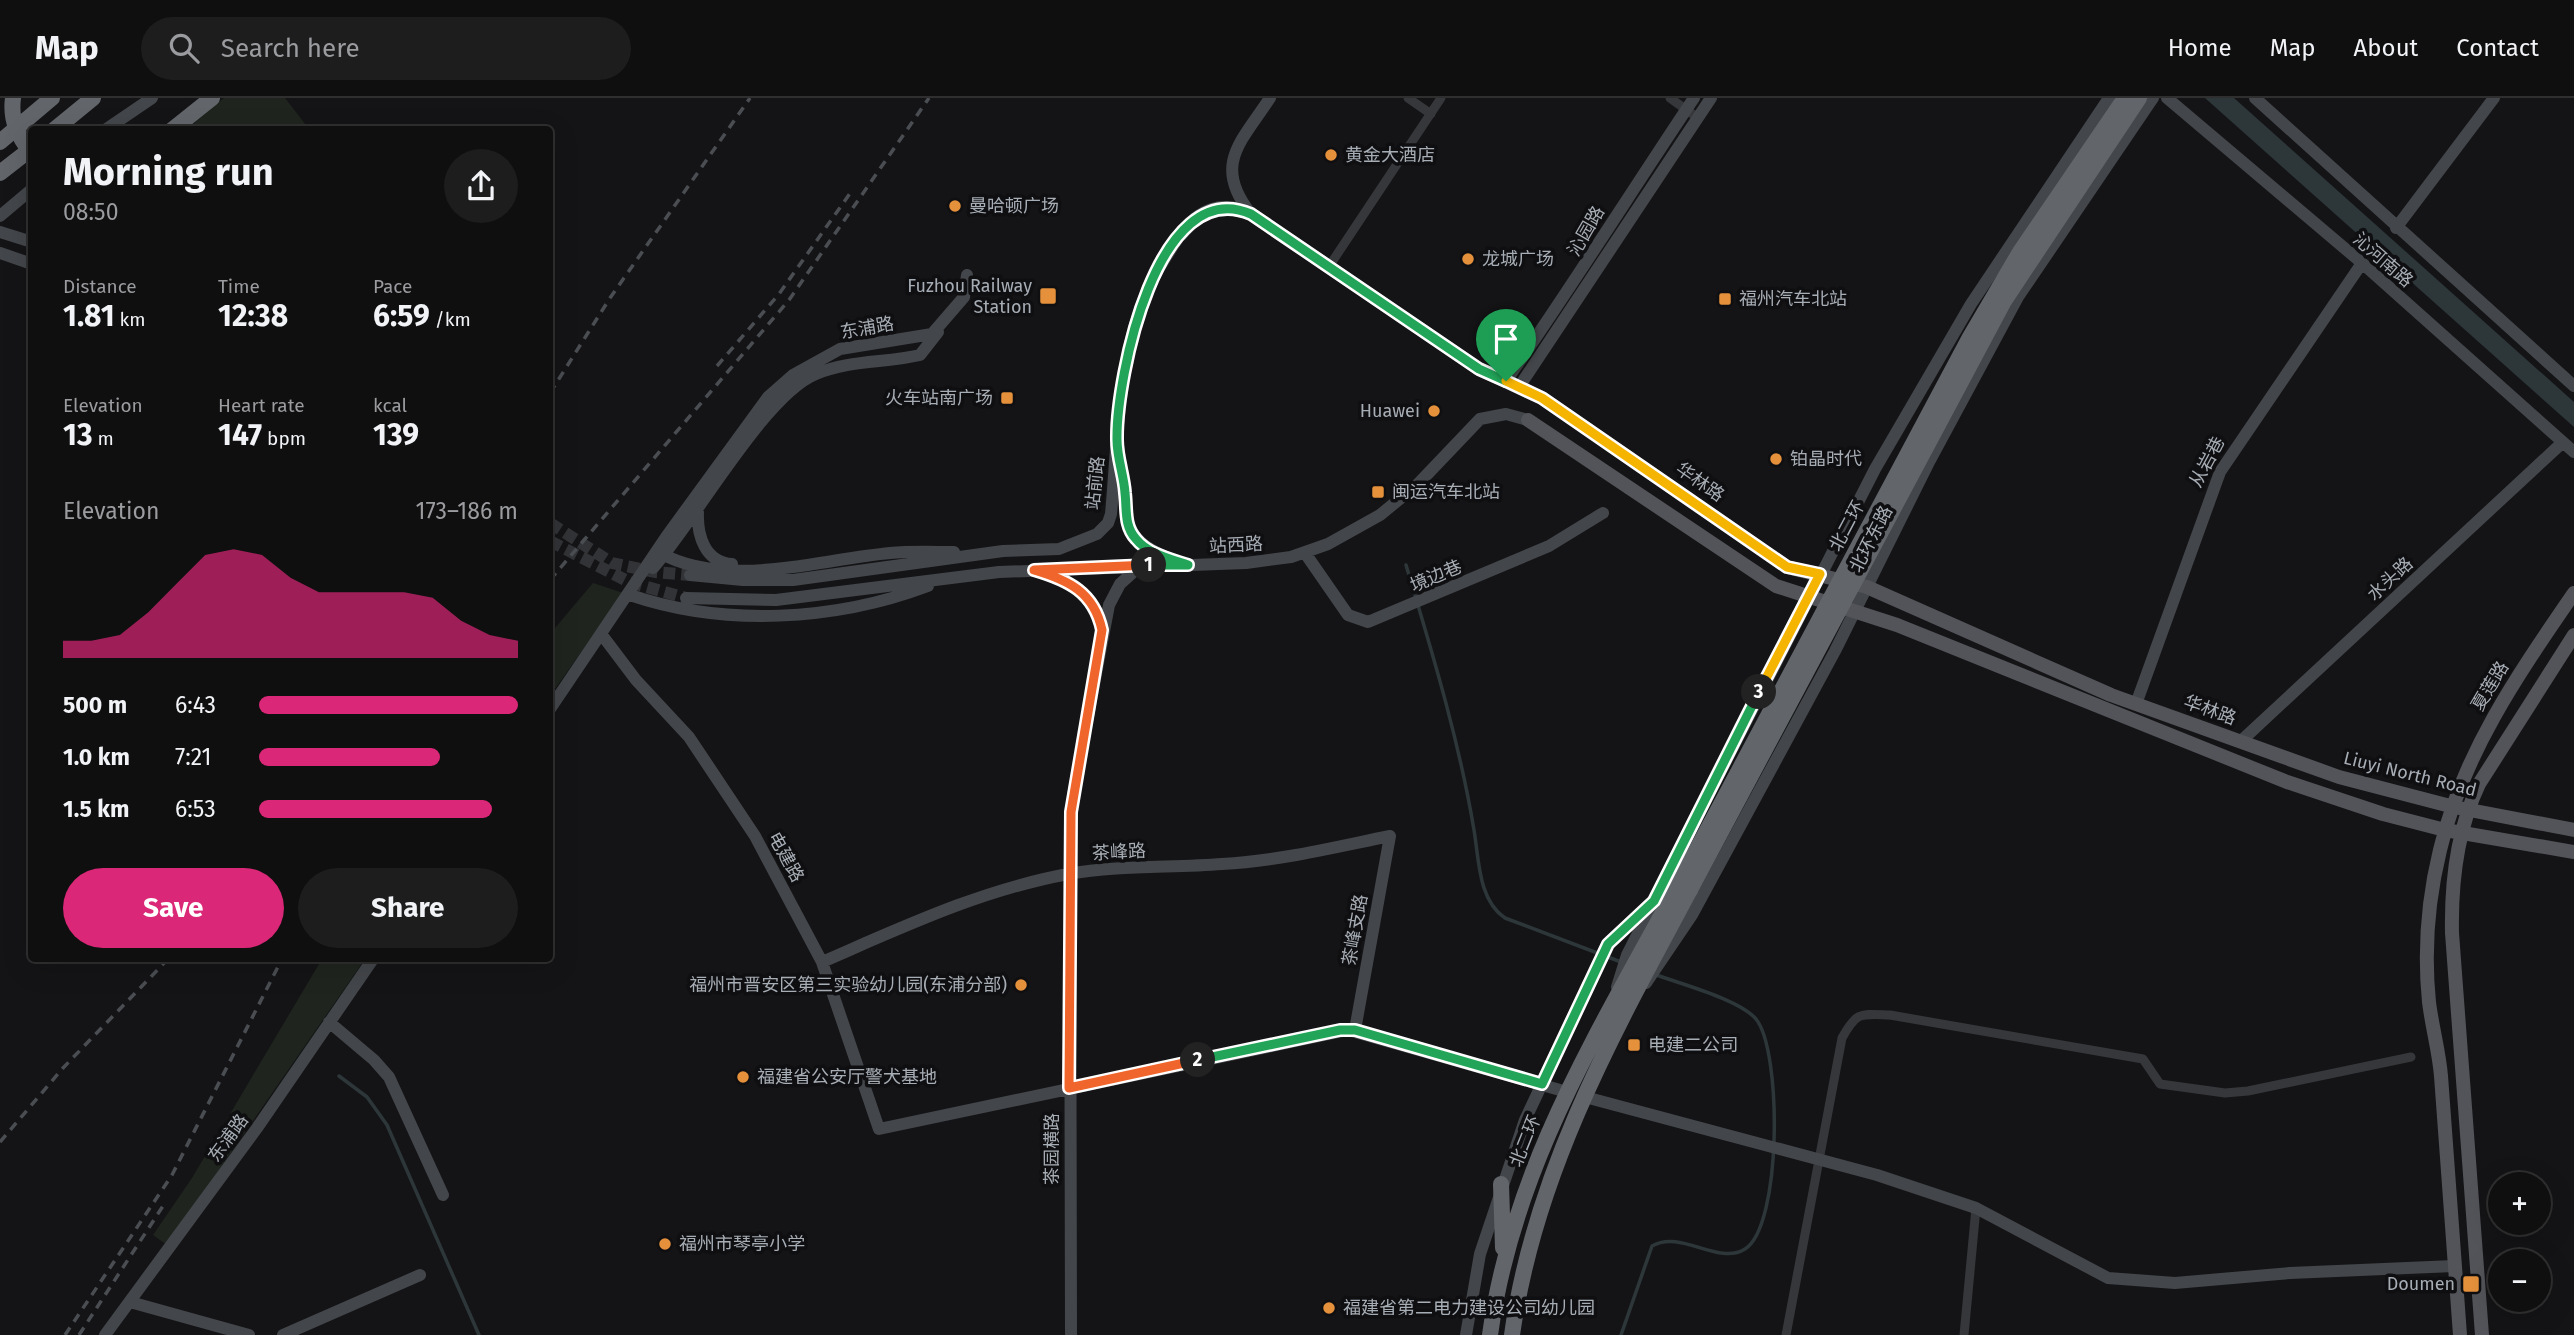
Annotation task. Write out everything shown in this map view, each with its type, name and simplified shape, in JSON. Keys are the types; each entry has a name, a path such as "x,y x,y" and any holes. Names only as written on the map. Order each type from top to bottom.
{"highway":[{"path":"0,110 15,98"},
{"path":"15,98 12,110 16,134 28,149"},
{"path":"0,142 52,98"},
{"path":"59,126 93,98"},
{"path":"177,126 212,98"},
{"name":"北二环","path":"1684,887 1969,337 2020,252 2125,98"},
{"name":"北二环","path":"1490,1335 1504,1262 1535,1164 1614,996 1638,971 2004,301 2139,98"},
{"path":"0,173 28,151"},
{"name":"北二环","path":"1512,1335 1517,1300 1539,1210 1566,1136 1632,1004 1638,971"},
{"path":"1501,1184 1504,1262"}],"main road":[{"path":"110,126 141,98"},
{"path":"117,120 152,98"},
{"path":"1251,214 1234,189 1231,168 1237,150 1270,98"},
{"name":"沁园路","path":"1513,384 1594,254 1615,214 1694,98"},
{"path":"1513,384 1711,98"},
{"path":"1638,971 1654,901 1808,595 1875,469 1971,304 2109,98"},
{"name":"北环东路","path":"1638,971 1692,915 2018,297 2153,98"},
{"name":"沁河南路","path":"2166,98 2362,263 2574,452"},
{"name":"沁河南路","path":"2255,98 2574,386"},
{"path":"2396,228 2494,98"},
{"path":"0,216 28,193"},
{"name":"华林路","path":"1180,236 1197,217 1213,208 1228,207 1251,214 1479,369 1542,398 1787,567 1867,587 2136,704 2240,742"},
{"path":"0,232 28,241"},
{"name":"站前路","path":"1003,551 1059,549 1089,538 1108,523 1125,369 1141,307 1156,272 1180,236"},
{"path":"0,253 28,263"},
{"name":"从岩巷","path":"2136,704 2220,471 2362,263"},
{"path":"946,319 964,297 967,275"},
{"name":"东浦路","path":"661,553 698,512 755,431 793,388 815,374 832,369 920,355 946,319"},
{"name":"东浦路","path":"553,705 661,553 755,414 785,381 833,352 855,345 927,337 946,319"},
{"name":"站西路","path":"686,598 749,601 803,598 950,578 1034,570 1271,561 1305,553 1360,529 1418,484 1480,419 1506,414 1528,420"},
{"path":"1528,420 1776,586 1855,610 2287,782 2383,814 2445,830 2574,852"},
{"path":"1117,442 1128,527 1135,538 1157,554 1188,565"},
{"name":"水头路","path":"2240,742 2563,442"},
{"path":"698,512 698,530 709,554 722,563 760,569"},
{"name":"境边巷","path":"1305,553 1352,619 1368,622 1549,547 1603,513"},
{"path":"661,553 692,566 760,569 893,552 1003,551"},
{"path":"690,575 743,580 793,580 1003,551"},
{"name":"茶园横路","path":"1071,1335 1069,873 1073,796 1102,630 1114,594 1128,575 1141,565"},
{"path":"1034,570 1060,578 1084,593 1094,604 1102,630"},
{"path":"630,595 696,613 772,615 898,598 950,578"},
{"name":"夏莲路","path":"2461,809 2493,716 2574,593"},
{"name":"电建路","path":"602,635 636,680 689,737 755,836 822,961 879,1129 1069,1088"},
{"path":"2460,1335 2441,1072 2432,1029 2427,970 2434,879 2445,830 2574,635"},
{"name":"Liuyi North Road","path":"2240,742 2339,777 2461,809 2574,830"},
{"path":"2461,809 2463,832 2453,884 2452,933 2482,1335"},
{"name":"茶峰路","path":"822,961 966,900 1069,873 1237,863 1287,857 1390,836"},
{"name":"茶峰支路","path":"1355,1030 1390,836"},
{"path":"1466,1335 1480,1255 1501,1184 1542,1084 1608,944 1654,901"},
{"name":"东浦路","path":"106,1335 371,962"},
{"path":"330,1022 374,1060 389,1077 443,1195"},
{"path":"1069,1088 1340,1030 1355,1030 1567,1092"},
{"path":"1585,1097 1877,1175 1976,1208 2108,1278 2175,1283 2290,1273 2454,1266"},
{"path":"283,1335 420,1275"},
{"path":"130,1302 249,1335"}],"street":[{"path":"1408,98 1431,114"},
{"path":"1328,268 1441,98"},
{"path":"1670,98 1698,118"},
{"path":"1786,1335 1842,1038 1852,1020 1861,1014 1890,1015 2143,1059 2160,1084 2225,1093 2411,1057"},
{"path":"1964,1335 1976,1208"}],"shaded area":[{"path":"224,98 285,98 307,126 191,126"},
{"path":"2205,98 2234,98 2574,402 2574,427"},
{"path":"593,583 623,593 553,692 553,630"},
{"path":"320,962 363,962 167,1245 153,1235 192,1178"}],"waterway":[{"path":"1406,565 1453,730 1468,796 1481,878 1489,901 1505,918 1621,962"},
{"path":"1621,1335 1652,1246 1675,1242 1723,1253 1745,1249 1757,1234 1766,1208 1772,1175 1774,1100 1765,1037 1756,1019 1737,1005 1654,974"},
{"path":"339,1076 367,1097 387,1125 479,1335"}],"tunnel":[{"path":"553,525 612,563 655,572 690,575"},
{"path":"553,543 629,582 686,598"}],"railway":[{"path":"553,388 610,298 750,98"},
{"path":"553,576 789,300 929,98"},
{"path":"717,366 779,294 851,192"},
{"path":"0,1142 63,1068 165,962"},
{"path":"65,1335 172,1175 280,962"},
{"path":"79,1335 163,1206"}],"place":[{"name":"黄金大酒店","path":"1331,155"},
{"name":"曼哈顿广场","path":"955,206"},
{"name":"龙城广场","path":"1468,259"},
{"name":"Fuzhou Railway Station","path":"1048,296"},
{"name":"福州汽车北站","path":"1725,299"},
{"name":"火车站南广场","path":"1007,398"},
{"name":"Huawei","path":"1434,411"},
{"name":"铂晶时代","path":"1776,459"},
{"name":"闽运汽车北站","path":"1378,492"},
{"name":"福州市晋安区第三实验幼儿园(东浦分部)","path":"1021,985"},
{"name":"电建二公司","path":"1634,1045"},
{"name":"福建省公安厅警犬基地","path":"743,1077"},
{"name":"福州市琴亭小学","path":"665,1244"},
{"name":"Doumen","path":"2471,1284"},
{"name":"福建省第二电力建设公司幼儿园","path":"1329,1308"}],"route":[{"path":"1213,208 1237,208 1251,214 1479,369 1506,381 1542,398 1787,567 1820,574 1654,901 1608,944 1542,1084 1362,1032 1340,1030 1069,1088 1071,812 1102,630 1094,604 1084,593 1060,578 1034,570 1188,565 1144,547 1128,527 1126,495 1117,442 1121,395 1131,341 1141,307 1156,272 1188,225 1197,217 1213,208"}]}
